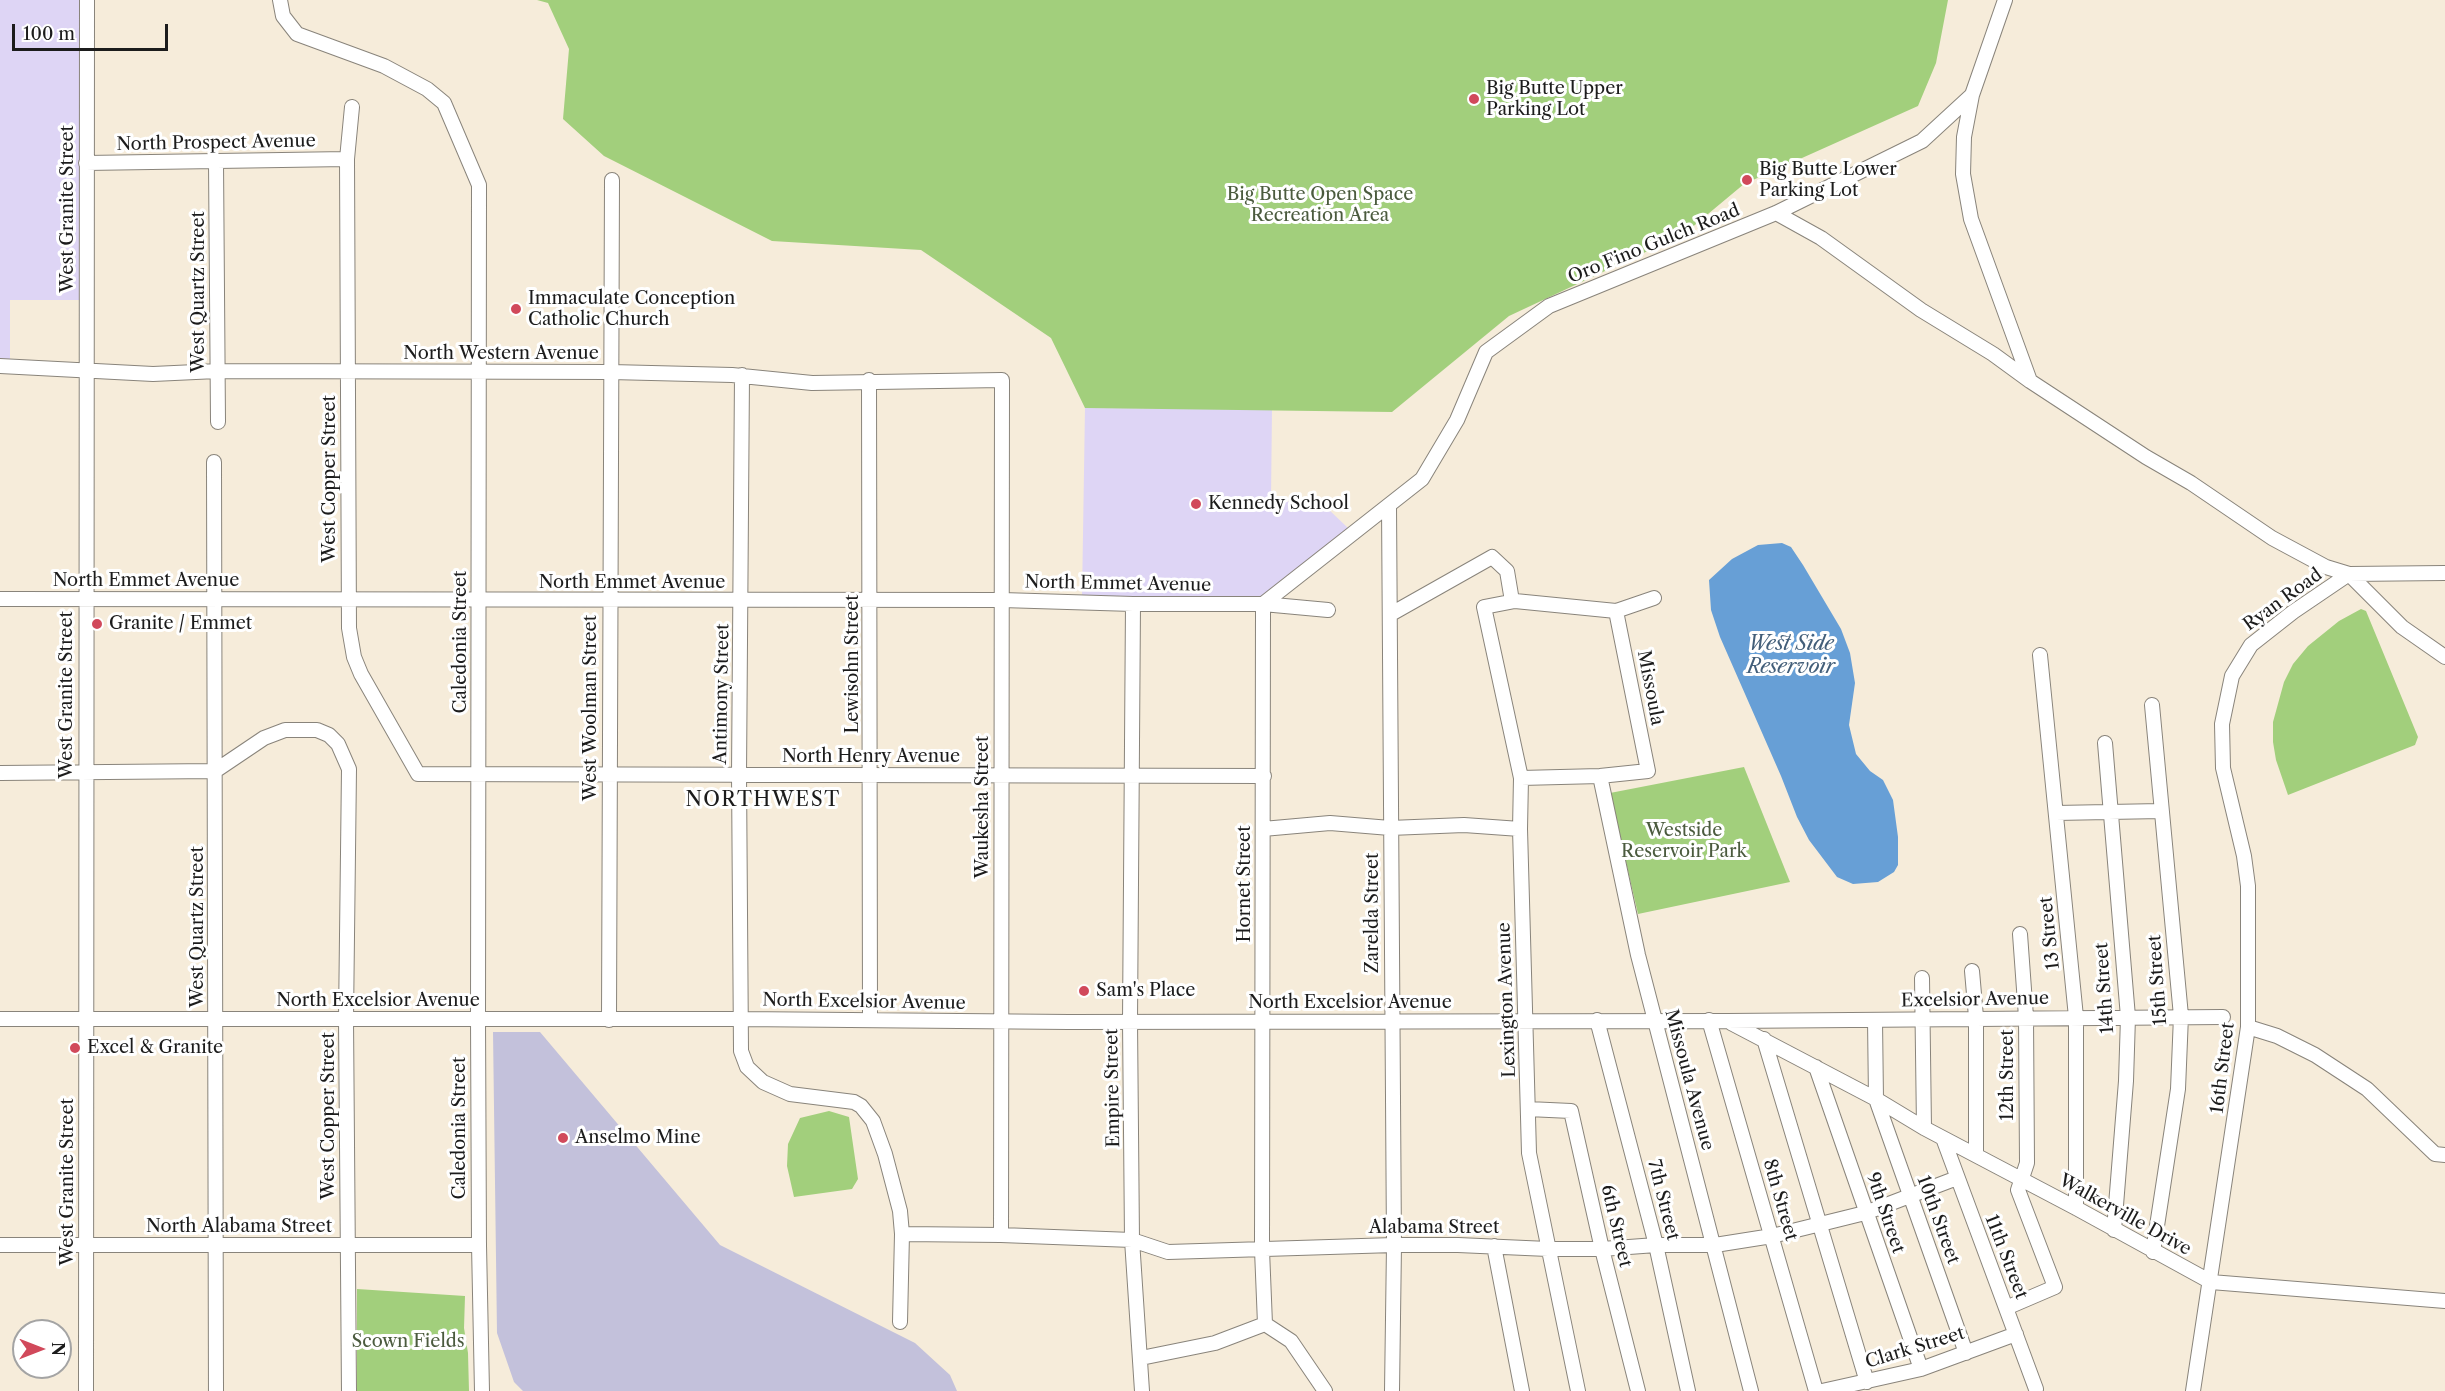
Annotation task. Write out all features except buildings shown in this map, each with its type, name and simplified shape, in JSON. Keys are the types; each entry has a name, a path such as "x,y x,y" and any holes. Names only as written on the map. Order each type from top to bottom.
{"street":[{"name":"West Granite Street","path":"86,1391 87,0"},
{"name":"Caledonia Street","path":"280,0 283,16 297,34 384,66 427,88 444,103 479,185 478,1019 482,1391"},
{"name":"Oro Fino Gulch Road","path":"1389,506 1422,479 1457,420 1486,352 1549,306 1776,213 1922,141 1972,95 2005,0"},
{"path":"1972,95 1965,137 1964,174 1971,219 2030,381"},
{"name":"West Copper Street","path":"352,107 347,159 348,599 354,657 361,674 418,774 478,774"},
{"name":"North Prospect Avenue","path":"86,164 347,159"},
{"name":"West Quartz Street","path":"216,162 218,422"},
{"name":"West Woolman Street","path":"609,1020 612,180"},
{"path":"1776,213 1821,238 1921,310 1993,354 2146,457 2192,483 2272,538 2326,567 2349,574 2402,627 2445,657"},
{"name":"North Western Avenue","path":"0,366 153,374 217,371 611,372 742,375 812,383 869,380 1002,380"},
{"name":"Antimony Street","path":"742,375 739,774 740,1019 743,1059 753,1074 763,1082 790,1094 842,1099 861,1106 873,1121 885,1154 900,1210 902,1234"},
{"name":"Lewisohn Street","path":"869,380 870,1020"},
{"name":"Waukesha Street","path":"1001,1235 1002,380"},
{"name":"West Quartz Street","path":"214,462 217,1019 216,1391"},
{"path":"1263,604 1389,506"},
{"name":"Zarelda Street","path":"1389,506 1394,1245 1392,1391"},
{"path":"1391,614 1492,557 1507,571 1512,601 1616,611 1654,598"},
{"name":"Ryan Road","path":"2244,856 2223,768 2222,724 2232,676 2251,645 2293,612 2349,574 2445,573"},
{"name":"North Emmet Avenue","path":"0,599 1002,600 1133,604 1263,604 1328,610"},
{"name":"Lexington Avenue","path":"1512,601 1484,607 1521,778 1520,829 1529,1153 1578,1391"},
{"name":"Empire Street","path":"1133,604 1130,1021 1132,1240 1138,1336 1142,1358 1142,1391"},
{"name":"Hornet Street","path":"1263,604 1262,1250 1264,1324"},
{"name":"Missoula","path":"1600,776 1648,771 1616,611"},
{"name":"13 Street","path":"2040,655 2076,1017 2076,1208"},
{"name":"15th Street","path":"2152,705 2181,1016 2178,1089 2153,1252"},
{"name":"West Copper Street","path":"215,771 264,738 285,730 317,730 329,735 338,744 349,769 346,1019 350,1391"},
{"name":"14th Street","path":"2105,743 2128,1017 2126,1081 2114,1230"},
{"path":"0,773 215,771"},
{"name":"North Henry Avenue","path":"478,774 1264,776"},
{"path":"1521,778 1600,776"},
{"name":"Missoula Avenue","path":"1600,776 1638,955 1750,1391"},
{"path":"2056,813 2161,811"},
{"path":"1263,829 1330,823 1390,828 1464,825 1520,829"},
{"name":"16th Street","path":"2211,1282 2248,1027 2248,886 2244,856"},
{"name":"12th Street","path":"2020,934 2026,1017 2027,1163 2022,1179"},
{"path":"1972,971 1976,1017 1976,1155"},
{"path":"1922,978 1924,1128"},
{"name":"Excelsior Avenue","path":"1727,1021 1976,1017 2223,1017"},
{"name":"North Excelsior Avenue","path":"0,1019 740,1019 1000,1022 1727,1021"},
{"name":"7th Street","path":"1597,1020 1656,1245 1688,1391"},
{"name":"8th Street","path":"1709,1020 1816,1391"},
{"name":"10th Street","path":"1875,1020 1876,1099 1966,1353"},
{"name":"Walkerville Drive","path":"1727,1021 1876,1099 1924,1128 2211,1282 2445,1301"},
{"path":"2248,1027 2277,1036 2315,1055 2367,1089 2435,1154 2445,1155"},
{"path":"1764,1039 1867,1382"},
{"name":"9th Street","path":"1816,1067 1920,1369"},
{"name":"6th Street","path":"1528,1109 1571,1111 1602,1249 1638,1391"},
{"name":"11th Street","path":"1943,1138 2037,1389"},
{"name":"Alabama Street","path":"902,1234 1132,1240 1168,1252 1394,1245 1548,1249 1714,1245 1772,1236 1865,1213 1957,1178"},
{"path":"2006,1308 2055,1287 2019,1194 2022,1179"},
{"path":"900,1322 902,1234"},
{"name":"North Alabama Street","path":"0,1245 479,1245"},
{"path":"1494,1246 1522,1391"},
{"path":"2193,1391 2211,1282"},
{"path":"1142,1358 1215,1343 1264,1324 1291,1341 1325,1391"},
{"name":"Clark Street","path":"1822,1391 1920,1369 2016,1334"}],"shaded area":[{"path":"0,0 87,0 85,300 10,300 10,362 0,362"},
{"name":"Kennedy School","path":"1085,408 1272,409 1271,499 1326,507 1348,528 1277,589 1258,599 1082,597"},
{"name":"Anselmo Mine","path":"493,1032 540,1032 720,1245 915,1343 950,1375 957,1391 523,1391 514,1382 497,1333"}],"green space":[{"name":"Big Butte Open Space Recreation Area","path":"537,0 1948,0 1936,63 1918,106 1744,184 1684,234 1509,316 1392,412 1085,408 1051,338 921,250 772,241 604,156 563,119 569,49 548,3"},
{"path":"2361,609 2366,611 2418,737 2415,745 2288,795 2276,760 2273,742 2273,722 2284,682 2293,664 2308,646 2339,621"},
{"name":"Westside Reservoir Park","path":"1744,767 1790,882 1638,914 1610,793"},
{"path":"829,1111 849,1117 858,1179 852,1189 794,1197 787,1166 788,1144 800,1118"},
{"name":"Scown Fields","path":"357,1289 465,1296 464,1328 468,1353 469,1391 357,1391"}],"water":[{"name":"West Side Reservoir","path":"1782,543 1791,547 1841,629 1850,653 1855,683 1849,725 1856,754 1870,771 1883,780 1893,800 1898,837 1898,865 1894,872 1878,882 1853,884 1837,877 1809,840 1720,637 1711,610 1709,580 1732,559 1758,545"}],"place":[{"name":"Big Butte Upper Parking Lot","path":"1474,99"},
{"name":"Big Butte Lower Parking Lot","path":"1747,180"},
{"name":"Immaculate Conception Catholic Church","path":"516,309"},
{"name":"Kennedy School","path":"1196,504"},
{"name":"Granite / Emmet","path":"97,624"},
{"name":"Sam's Place","path":"1084,991"},
{"name":"Excel & Granite","path":"75,1048"},
{"name":"Anselmo Mine","path":"563,1138"}],"district":[{"name":"NORTHWEST","path":"763,800"}]}
